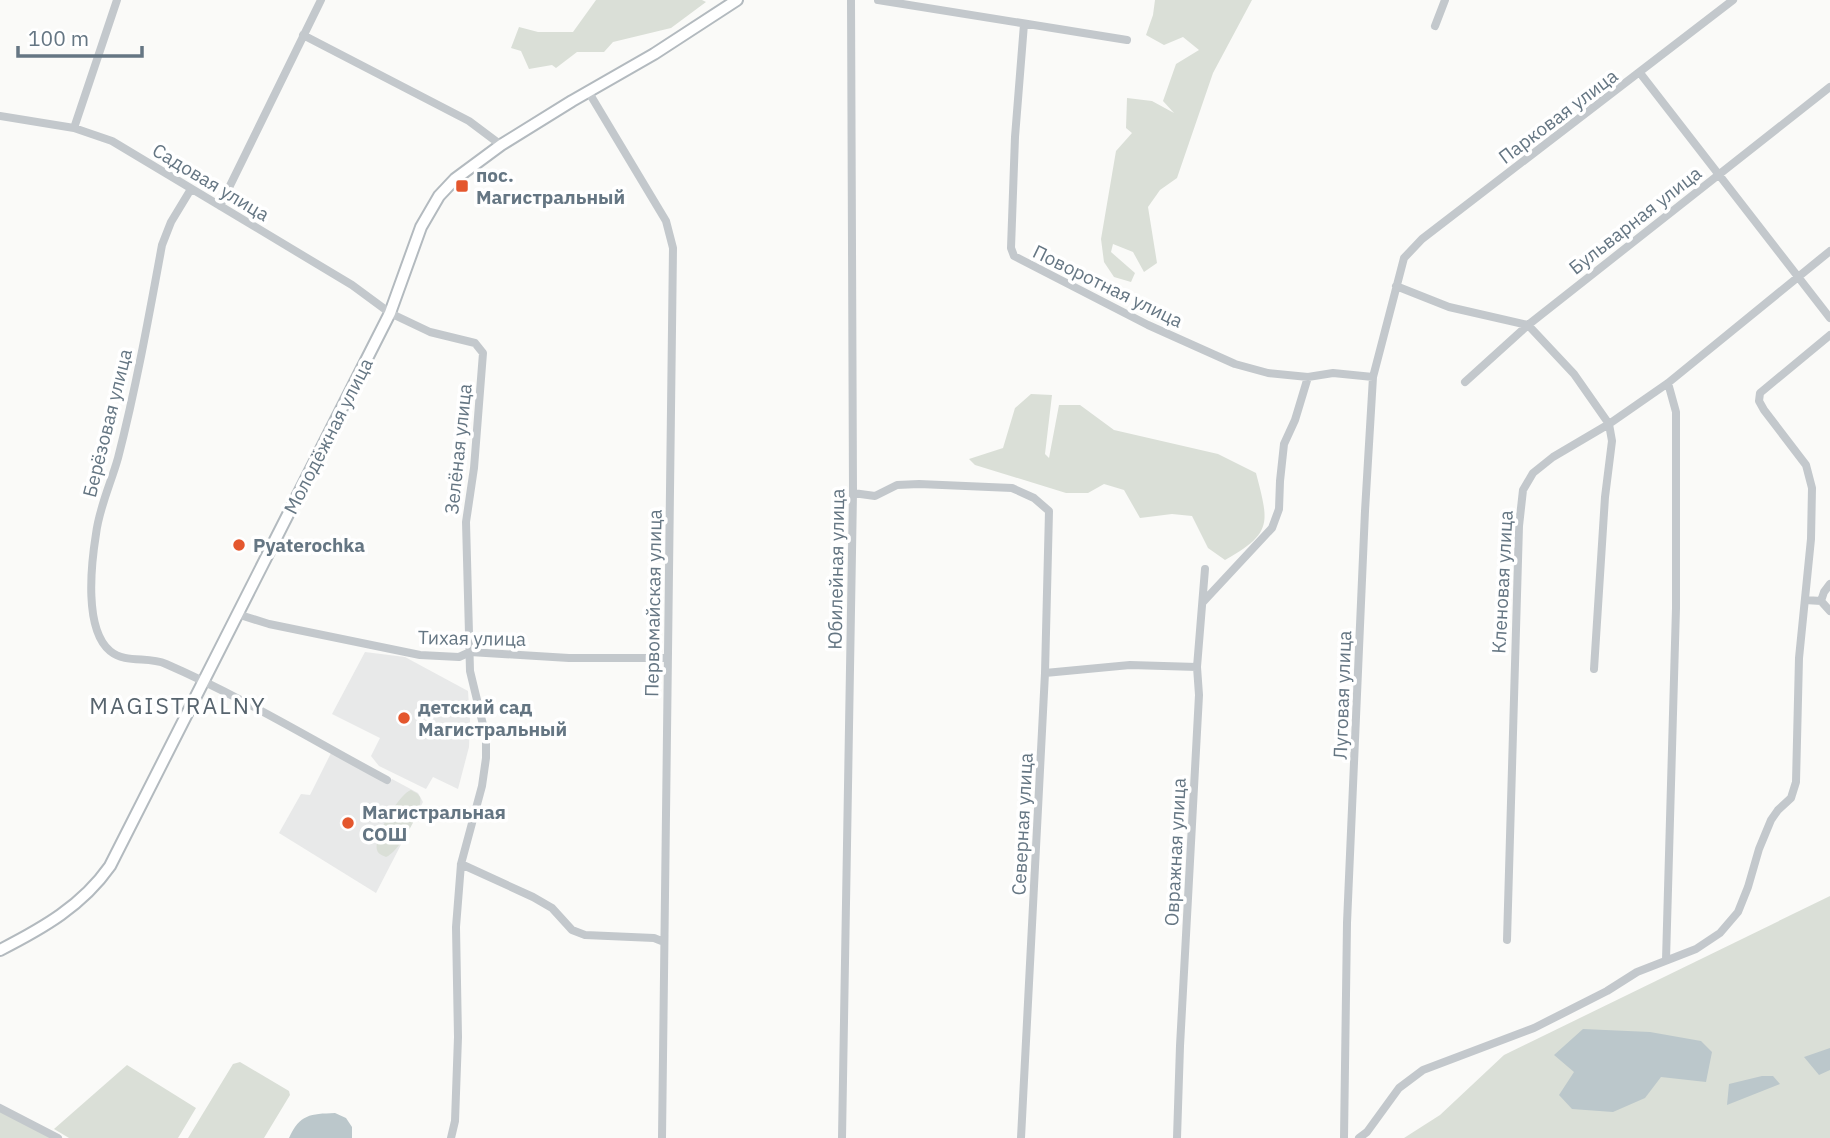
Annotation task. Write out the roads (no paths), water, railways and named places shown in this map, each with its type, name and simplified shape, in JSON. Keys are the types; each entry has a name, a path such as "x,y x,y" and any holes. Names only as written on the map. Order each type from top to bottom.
{"street":[{"path":"75,128 117,0"},
{"path":"220,206 321,0"},
{"name":"Молодёжная улица","path":"0,950 51,922 80,902 98,883 116,854 390,313 430,209 455,179 501,145 654,54 737,0"},
{"name":"Юбилейная улица","path":"842,1138 853,493 851,0"},
{"path":"878,0 1127,40"},
{"path":"1436,26 1445,0"},
{"name":"Парковая улица","path":"1404,258 1422,239 1733,0"},
{"name":"Поворотная улица","path":"1024,24 1015,137 1011,248 1014,256 1148,325 1235,364 1268,373 1308,377 1333,373 1373,377"},
{"path":"303,36 469,121 501,145"},
{"path":"1640,73 1830,318"},
{"name":"Бульварная улица","path":"1465,382 1528,325 1830,87"},
{"name":"Первомайская улица","path":"588,91 666,222 672,241 662,1138"},
{"name":"Садовая улица","path":"0,116 75,128 112,141 352,285 390,313"},
{"name":"Берёзовая улица","path":"191,188 171,222 162,245 118,457 96,531 91,579 97,632 112,653 125,659 162,662 204,681"},
{"name":"Кленовая улица","path":"1507,940 1519,526 1523,490 1533,473 1553,457 1609,424 1668,383 1830,251"},
{"name":"Луговая улица","path":"1344,1138 1347,923 1373,377 1404,258"},
{"path":"1396,286 1449,307 1528,325 1574,374 1609,424 1612,441 1605,497 1594,669"},
{"name":"Зелёная улица","path":"390,313 430,332 475,343 483,353 474,468 466,522 470,671 486,737 486,758 482,786 461,864 456,927 458,1037 455,1121 451,1138"},
{"path":"1359,1138 1367,1132 1399,1088 1423,1070 1534,1028 1607,991 1637,972 1696,949 1720,933 1738,912 1759,849 1772,820 1791,798 1796,782 1799,658 1811,539 1812,488 1809,472 1764,410 1759,401 1760,393 1830,335"},
{"path":"1203,602 1272,528 1279,509 1284,444 1295,420 1308,377"},
{"path":"1666,960 1676,608 1676,412 1668,383"},
{"name":"Северная улица","path":"853,493 875,496 897,485 919,484 1012,488 1034,498 1049,511 1045,673 1021,1138"},
{"name":"Овражная улица","path":"1177,1138 1199,695 1197,667 1205,569"},
{"path":"1821,601 1830,584"},
{"path":"1805,600 1821,601 1830,611"},
{"name":"Тихая улица","path":"237,614 269,624 420,655 459,657 470,652 569,658 668,658"},
{"path":"1045,673 1130,665 1197,667"},
{"path":"204,681 387,780"},
{"path":"461,864 552,908 576,932 585,935 654,938 664,942"},
{"path":"0,1108 58,1138"}],"place":[{"name":"пос. Магистральный","path":"462,186"},
{"name":"Pyaterochka","path":"239,545"},
{"name":"детский сад Магистральный","path":"404,718"},
{"name":"Магистральная СОШ","path":"348,823"}],"district":[{"name":"MAGISTRALNY","path":"178,705"}]}
